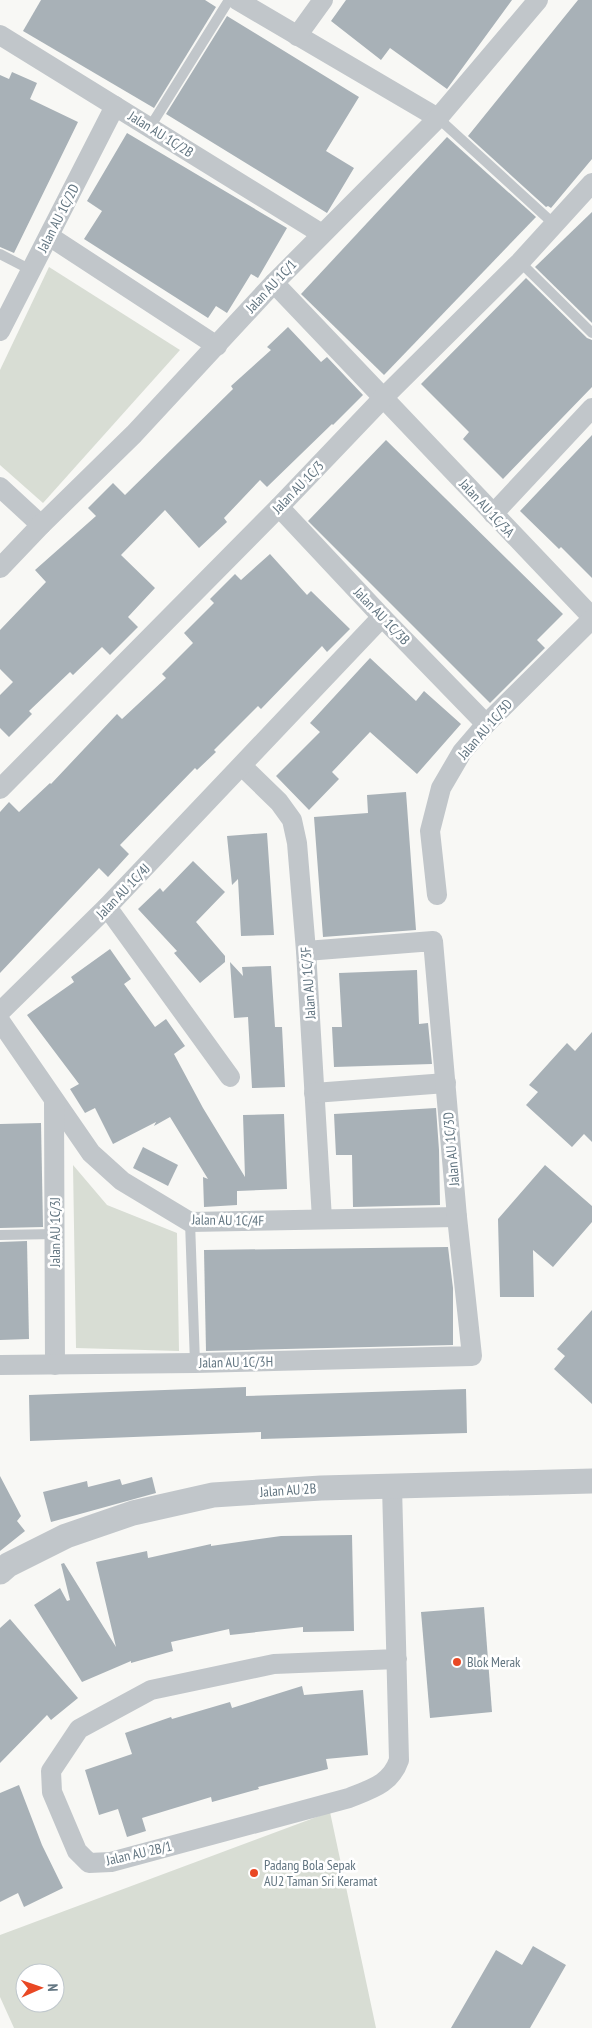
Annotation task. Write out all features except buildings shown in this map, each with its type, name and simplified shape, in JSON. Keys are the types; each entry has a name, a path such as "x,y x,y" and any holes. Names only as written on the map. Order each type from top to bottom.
{"street":[{"path":"237,0 438,118"},
{"path":"298,36 323,0"},
{"name":"Jalan AU 1C/1","path":"0,568 40,525 134,434 274,282 438,118 538,0"},
{"name":"Jalan AU 1C/2B","path":"0,35 322,234"},
{"name":"Jalan AU 1C/2D","path":"0,331 115,106"},
{"name":"Jalan AU 1C/3","path":"0,790 279,507 384,397 520,262 592,183"},
{"path":"48,236 217,346"},
{"name":"Jalan AU 1C/3A","path":"274,282 592,618"},
{"path":"492,514 592,408"},
{"path":"0,487 40,525"},
{"name":"Jalan AU 1C/3B","path":"279,507 486,724"},
{"name":"Jalan AU 1C/4J","path":"0,1012 107,907 382,617"},
{"name":"Jalan AU 1C/3D","path":"437,895 430,831 441,788 462,752 486,724 592,618"},
{"name":"Jalan AU 1C/3F","path":"242,766 279,802 292,820 297,843 306,951 322,1220"},
{"path":"107,907 230,1077"},
{"name":"Jalan AU 1C/3D","path":"306,951 434,941 457,1217 472,1356"},
{"name":"Jalan AU 1C/4F","path":"0,1021 91,1153 122,1182 190,1222 457,1217"},
{"path":"314,1093 446,1083"},
{"name":"Jalan AU 1C/3J","path":"54,1100 55,1365"},
{"name":"Jalan AU 1C/3H","path":"0,1365 195,1363 472,1356"},
{"name":"Jalan AU 2B","path":"0,1572 8,1565 66,1536 133,1513 213,1495 321,1488 592,1481"},
{"name":"Jalan AU 2B/1","path":"392,1486 397,1659 399,1760 396,1771 380,1785 349,1798 110,1862 89,1863 77,1851 52,1792 51,1771 79,1729 151,1690 274,1664 397,1659"}],"lane":[{"path":"150,127 229,0"},
{"path":"438,118 555,225"},
{"path":"0,254 31,270"},
{"path":"520,262 592,333"},
{"path":"190,1222 195,1363"},
{"path":"0,1235 56,1234"}],"shaded area":[{"path":"49,267 180,350 43,503 0,465 0,370"},
{"path":"73,1165 107,1205 177,1233 179,1351 76,1348"},
{"name":"Padang Bola Sepak AU2 Taman Sri Keramat","path":"330,1812 376,2028 14,2028 0,1997 0,1935"}],"place":[{"name":"Blok Merak","path":"457,1662"},
{"name":"Padang Bola Sepak AU2 Taman Sri Keramat","path":"254,1873"}]}
